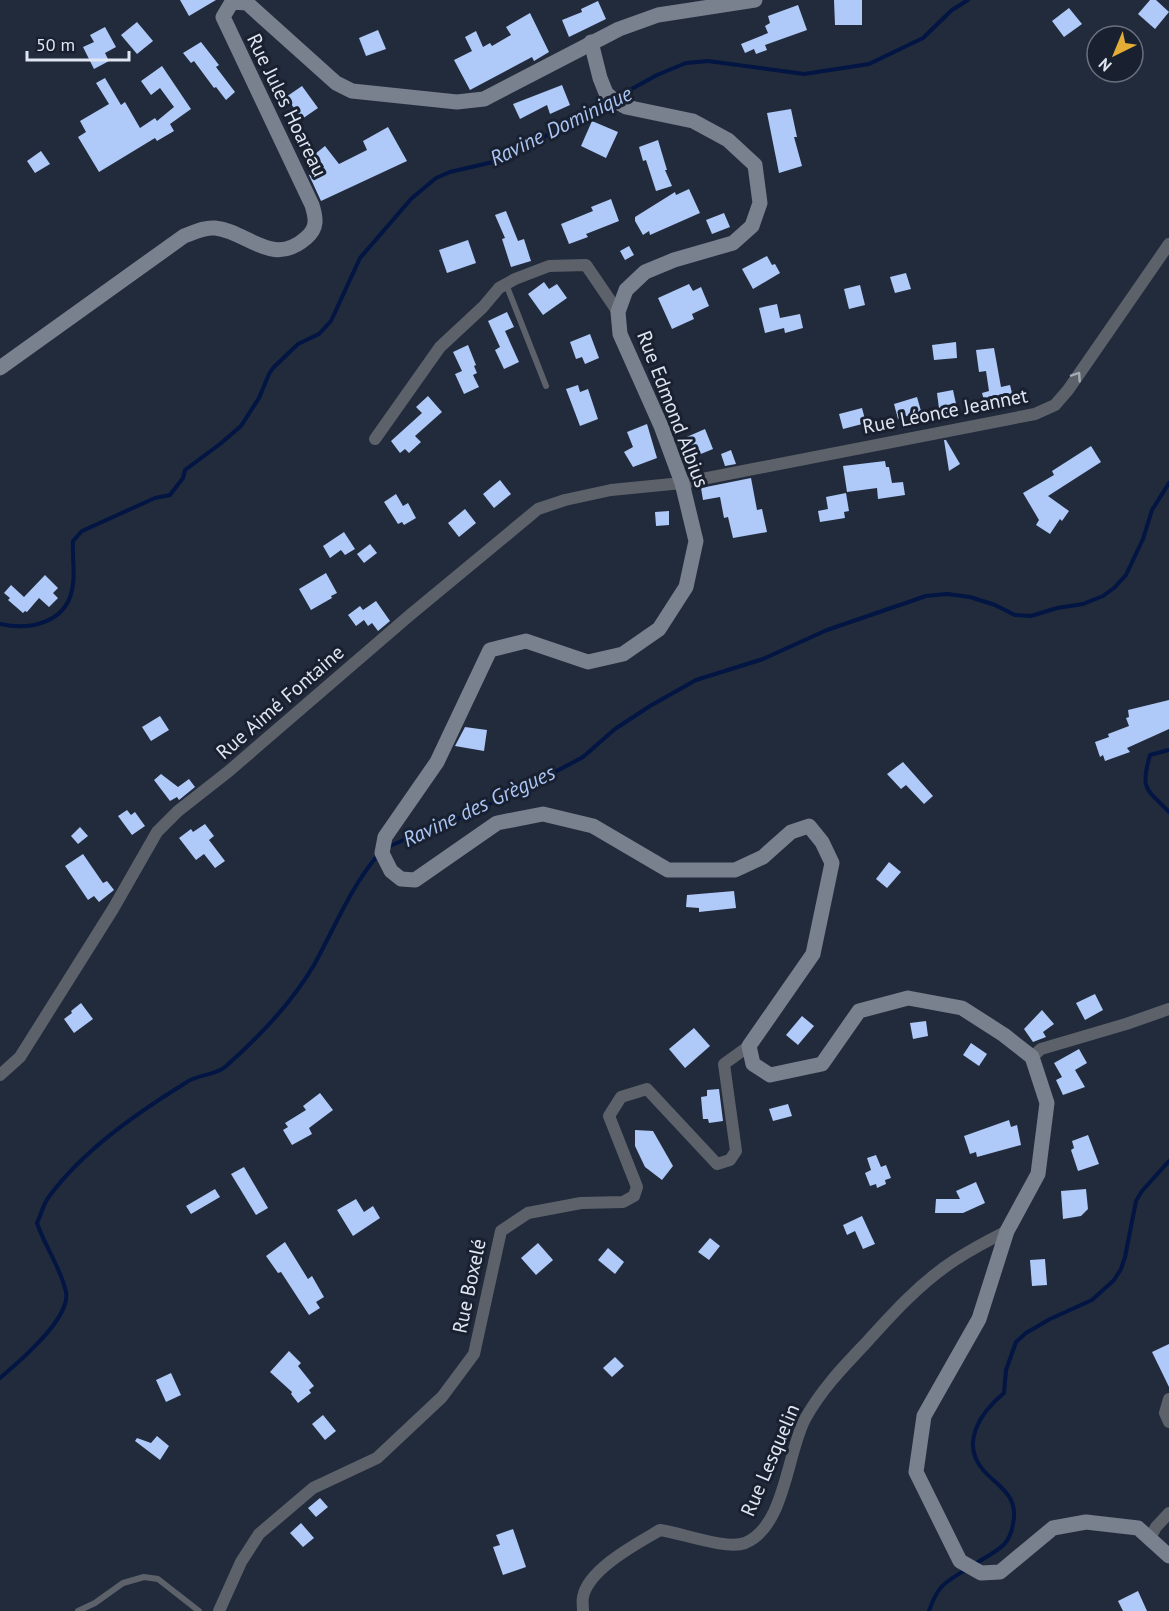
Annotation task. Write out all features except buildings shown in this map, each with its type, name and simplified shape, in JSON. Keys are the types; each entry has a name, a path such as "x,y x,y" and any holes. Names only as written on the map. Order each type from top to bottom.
{"main road":[{"path":"591,42 619,28 658,15 756,0"},
{"name":"Rue Jules Hoareau","path":"0,368 184,236 203,228 218,228 263,248 279,249 298,245 311,234 316,221 312,205 223,17 232,1 247,3 336,83 351,91 384,95 457,102 484,99 591,42"},
{"name":"Rue Edmond Albius","path":"591,42 606,93 615,101 649,112 693,121 728,140 755,165 760,203 752,226 733,243 674,260 645,272 626,290 618,312 620,334 661,426 682,483 696,541 686,587 659,629 623,654 588,662 526,640 490,650 437,762 385,837 382,854 391,871 401,879 415,880 497,823 543,814 593,826 668,870 735,870 763,857 791,832 809,826 822,842 832,863 813,954 749,1046"},
{"path":"749,1046 753,1064 770,1075 822,1064 859,1011 909,998 962,1008 1004,1035 1032,1057 1047,1103 1038,1174 1007,1231 979,1319 924,1416 916,1472 960,1561 981,1573 1000,1572 1053,1528 1086,1522 1138,1528 1169,1556"}],"street":[{"name":"Rue Léonce Jeannet","path":"682,483 1035,414 1054,405 1068,390 1169,244"},
{"path":"375,439 440,347 483,307 499,288 506,284 549,266 586,265 618,312"},
{"name":"Rue Aimé Fontaine","path":"0,1075 20,1057 113,909 157,832 178,811 230,771 410,615 538,509 565,500 612,490 682,483"},
{"path":"1032,1057 1041,1049 1169,1009"},
{"name":"Rue Boxelé","path":"219,1611 241,1562 259,1534 313,1488 377,1458 442,1397 474,1354 501,1232 528,1213 581,1203 623,1202 634,1196 637,1187 609,1116 621,1097 647,1089 717,1164 730,1160 736,1151 724,1064 749,1046"},
{"name":"Rue Lesquelin","path":"583,1611 583,1596 596,1574 623,1552 660,1530 682,1533 723,1545 744,1543 764,1530 780,1499 804,1420 829,1383 901,1304 953,1261 1007,1231"},
{"path":"1169,1399 1165,1413 1169,1422"},
{"path":"1150,1538 1156,1527 1169,1514"}],"lane":[{"path":"506,284 546,386"},
{"path":"78,1611 95,1604 123,1583 144,1577 158,1579 199,1611"}],"waterway":[{"name":"Ravine Dominique","path":"617,97 657,75 686,63 708,61 804,74 869,64 923,38 952,10 968,0"},
{"name":"Ravine Dominique","path":"0,624 24,626 47,621 57,615 70,597 74,579 73,541 82,531 155,498 170,495 183,478 185,470 241,426 259,398 273,368 298,344 319,334 331,321 360,258 411,199 436,178 450,172 493,162 611,101"},
{"name":"Ravine des Grègues","path":"388,847 417,834 445,826 474,810 508,797 583,757 615,729 696,680 763,659 827,630 926,596 947,594 970,597 995,605 1015,615 1031,616 1057,608 1083,604 1103,596 1126,575 1143,539 1152,510 1169,483"},
{"path":"1169,750 1150,755 1146,775 1147,788 1150,793 1169,812"},
{"name":"Ravine des Grègues","path":"0,1378 42,1339 65,1303 64,1283 37,1223 48,1198 77,1164 112,1134 149,1106 191,1079 225,1067 262,1032 305,979 351,894 378,855"},
{"path":"973,1565 1003,1545 1012,1527 1014,1514 1011,1499 984,1471 977,1460 973,1450 973,1439 981,1419 1004,1393 1006,1370 1016,1342 1026,1333 1050,1319 1092,1300 1114,1280 1125,1257 1136,1201 1169,1161"},
{"path":"929,1611 939,1590 967,1569"}]}
